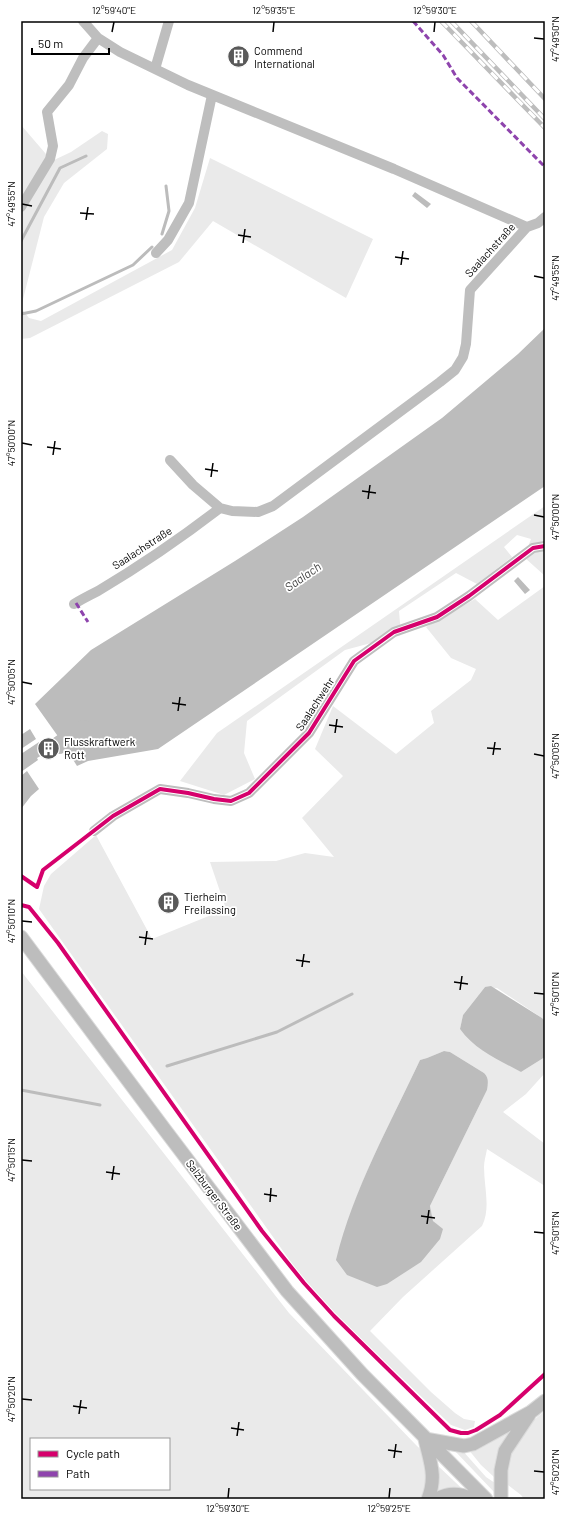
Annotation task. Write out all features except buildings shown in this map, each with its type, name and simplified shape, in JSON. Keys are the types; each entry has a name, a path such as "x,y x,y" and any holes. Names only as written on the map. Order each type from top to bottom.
{"main road":[{"name":"Salzburger Straße","path":"21,937 287,1291 362,1374 486,1499"},
{"path":"428,1499 433,1475 425,1439 468,1445 483,1439 531,1412 545,1401"},
{"path":"501,1499 501,1470 505,1451 531,1412"},
{"path":"437,1499 455,1494 463,1495 471,1499"}],"street":[{"name":"Saalachstraße","path":"74,604 161,550 220,508 232,511 258,512 273,506 392,419 455,370 463,357 466,344 470,290 527,226 394,169 188,85 120,52 98,38 83,21"},
{"path":"155,69 170,21"},
{"path":"21,207 50,159 53,146 47,112 69,85 83,58 98,38"},
{"path":"156,253 168,240 189,203 209,94"},
{"path":"527,226 538,223 545,217"},
{"path":"170,460 193,485 220,508"},
{"name":"Saalachwehr","path":"94,831 113,816 160,789 214,799 231,800 249,794 309,733 354,661 394,632 437,617 469,596 533,548 545,546"}],"shaded area":[{"path":"21,125 52,161 71,152 102,131 108,134 107,149 64,183 44,217 21,307"},
{"path":"210,158 373,239 346,298 213,221 179,262 30,338 21,339 21,308 29,318 41,321 172,250 195,208"},
{"path":"545,506 545,576 524,557 531,539 517,535 504,547 512,557 477,584 456,573 399,611 401,635 345,650 247,721 244,753 255,779 224,795 180,781 217,733"},
{"path":"545,586 545,1021 497,988 485,987 463,1015 460,1029 521,1072 545,1057 545,1073 526,1094 503,1112 545,1144 545,1186 487,1149 484,1167 487,1205 485,1219 482,1226 403,1297 370,1331 431,1392 455,1413 464,1419 475,1421 474,1427 465,1430 451,1425 313,1293 39,909 44,886 51,874 96,835 152,939 226,909 210,862 276,861 305,853 334,857 302,818 343,776 315,749 333,706 396,754 434,723 431,711 471,680 476,669 451,658 426,627 475,599 498,620","holes":["444,1051 450,1052 484,1073 487,1090 430,1206 433,1221 438,1226 337,1260 352,1208 362,1183 420,1060"]},
{"path":"21,971 289,1313 416,1445 473,1499 21,1499"},
{"path":"545,1411 545,1499 524,1499 504,1482 506,1463 517,1440"},
{"path":"512,1428 496,1466 494,1477 481,1465 468,1449"},
{"path":"454,1450 462,1450 486,1477 495,1483 495,1493"}],"water":[{"path":"415,192 431,204 427,208 412,196"},
{"path":"545,328 545,486 158,749 88,761 77,766 35,704 91,650 303,517 442,418 518,354"},
{"path":"518,577 530,590 525,594 514,581"},
{"path":"30,729 36,739 21,749 21,735"},
{"path":"39,742 46,753 37,758 38,760 21,772 21,754"},
{"path":"27,771 39,789 31,796 21,809 21,776"},
{"path":"491,986 545,1021 545,1057 521,1072 480,1049 460,1029 463,1015 485,987"},
{"path":"444,1051 450,1052 484,1073 488,1083 487,1090 430,1206 433,1221 443,1229 440,1239 421,1262 387,1284 377,1287 347,1275 336,1260 343,1234 373,1158 420,1060"}],"waterway":[{"path":"21,241 60,168 86,156"},
{"path":"162,234 169,211 166,186"},
{"path":"21,314 36,311 133,265 152,247"},
{"name":"Saalach","path":"59,745 83,729"},
{"path":"167,1066 277,1032 352,994"},
{"path":"21,1090 100,1105"}],"railway":[{"path":"441,21 545,128"},
{"path":"451,21 545,119"},
{"path":"471,21 545,99"}],"marked path":[{"path":"413,21 443,55 457,78 545,167"},
{"path":"76,603 88,622"}],"cycle path":[{"path":"21,876 37,887 43,870 113,816 160,789 231,801 249,793 309,733 354,661 394,632 437,617 469,596 533,548 545,546"},
{"path":"21,905 29,907 58,943 262,1231 304,1283 334,1316 450,1430 461,1433 468,1433 476,1430 500,1415 545,1374"}],"place":[{"name":"Commend International","path":"238,57"},
{"name":"Flusskraftwerk Rott","path":"49,748"},
{"name":"Tierheim Freilassing","path":"169,903"}]}
